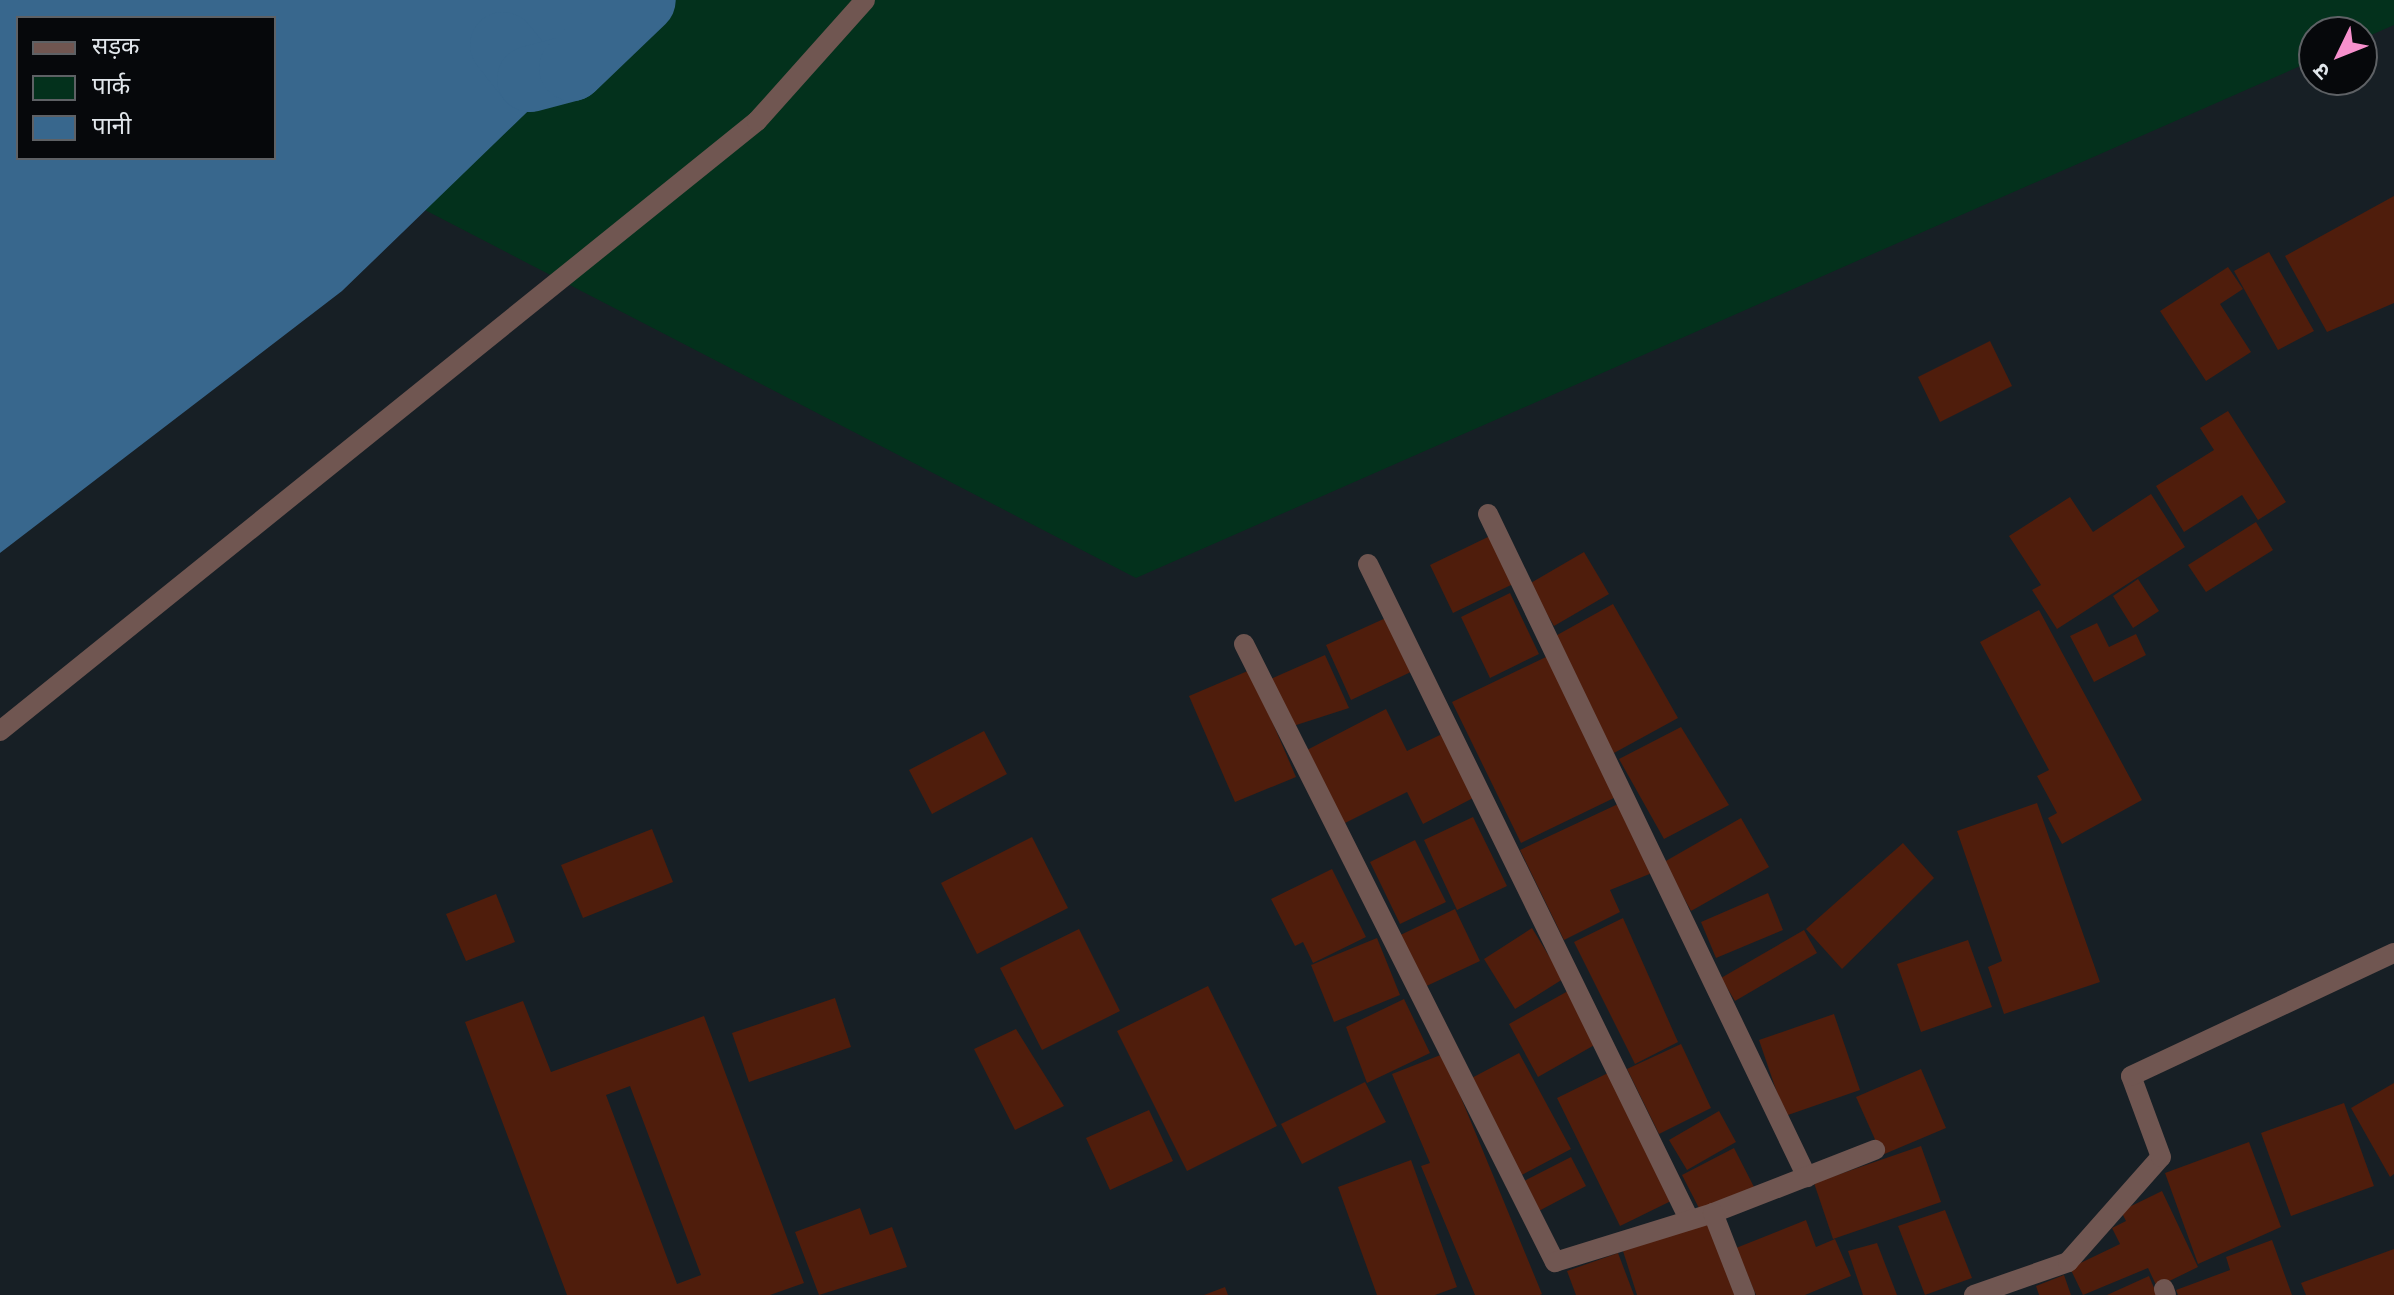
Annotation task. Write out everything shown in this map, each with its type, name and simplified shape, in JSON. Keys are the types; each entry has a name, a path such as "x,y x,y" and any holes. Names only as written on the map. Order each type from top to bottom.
{"street":[{"path":"0,731 757,121 865,0"},
{"path":"1488,514 1807,1177"},
{"path":"1368,564 1689,1219"},
{"path":"1244,644 1555,1262 1713,1213 1875,1150"},
{"path":"1974,1295 2068,1262 2161,1157 2131,1076 2394,953"},
{"path":"1713,1213 1745,1295"}],"green space":[{"path":"19,0 2394,0 2394,25 2378,32 2378,16 2298,16 2298,67 1136,578 276,133 276,16"}],"water":[{"path":"0,0 643,0 342,291 0,553"}],"building":[{"path":"2394,196 2394,303 2327,332 2285,256"},
{"path":"2269,252 2314,331 2278,350 2234,271"},
{"path":"2228,267 2243,289 2220,304 2251,352 2206,381 2160,311"},
{"path":"1990,341 2012,386 1940,422 1918,377"},
{"path":"2228,411 2286,502 2258,520 2242,495 2184,532 2156,486 2214,450 2200,428"},
{"path":"2151,494 2185,547 2057,629 2032,590 2041,585 2009,536 2070,497 2093,532"},
{"path":"2256,522 2273,550 2206,592 2188,565"},
{"path":"1490,536 1513,584 1453,613 1430,565"},
{"path":"1584,552 1609,594 1554,626 1529,584"},
{"path":"2138,579 2159,611 2133,628 2113,596"},
{"path":"1510,593 1539,654 1490,678 1461,617"},
{"path":"1613,604 1678,718 1614,753 1550,639"},
{"path":"2039,610 2142,800 2062,844 2048,818 2057,813 2037,776 2049,770 1980,642"},
{"path":"1388,617 1413,671 1351,700 1326,645"},
{"path":"2097,623 2109,647 2136,634 2146,655 2094,682 2070,636"},
{"path":"1325,655 1349,708 1287,728 1266,681"},
{"path":"1548,656 1616,797 1521,843 1452,702"},
{"path":"1250,670 1296,777 1235,802 1189,696"},
{"path":"1386,709 1407,751 1442,734 1475,797 1423,824 1407,792 1343,824 1305,751"},
{"path":"1681,727 1729,805 1664,839 1619,759"},
{"path":"984,731 1007,774 932,814 909,770"},
{"path":"2037,803 2100,982 2004,1014 1988,967 2002,961 1957,831"},
{"path":"1618,804 1652,873 1610,890 1620,912 1564,940 1520,850"},
{"path":"1473,817 1507,886 1457,910 1424,840"},
{"path":"1741,818 1769,867 1691,911 1664,862"},
{"path":"652,829 673,882 583,918 561,865"},
{"path":"1032,837 1068,908 977,954 941,883"},
{"path":"1415,840 1446,902 1400,924 1370,862"},
{"path":"1903,843 1934,878 1842,969 1806,929"},
{"path":"1332,869 1366,937 1313,963 1303,942 1295,946 1271,899"},
{"path":"1768,893 1783,930 1716,958 1701,922"},
{"path":"496,894 515,942 466,961 446,914"},
{"path":"1455,909 1480,961 1418,990 1394,938"},
{"path":"1623,918 1678,1042 1635,1064 1574,942"},
{"path":"1532,928 1563,979 1515,1009 1484,959"},
{"path":"1079,929 1120,1011 1042,1050 1000,968"},
{"path":"1804,930 1817,953 1735,1001 1721,978"},
{"path":"1377,938 1400,995 1334,1022 1311,965"},
{"path":"1968,940 1992,1007 1921,1032 1897,964"},
{"path":"1208,986 1277,1126 1187,1171 1117,1031"},
{"path":"1568,991 1598,1043 1538,1077 1509,1024"},
{"path":"835,998 851,1047 749,1082 732,1033"},
{"path":"1404,999 1430,1053 1367,1083 1346,1027"},
{"path":"523,1001 551,1072 704,1016 804,1283 770,1295 567,1295 465,1022","holes":["630,1086 701,1275 677,1284 606,1095"]},
{"path":"1834,1014 1860,1090 1785,1116 1759,1040"},
{"path":"1016,1029 1064,1106 1015,1130 974,1049"},
{"path":"1681,1044 1711,1108 1659,1134 1627,1069"},
{"path":"1519,1053 1571,1149 1518,1177 1466,1081"},
{"path":"1443,1054 1540,1295 1475,1295 1421,1166 1430,1163 1392,1074"},
{"path":"1921,1069 1946,1128 1882,1155 1856,1097"},
{"path":"1608,1073 1671,1201 1620,1226 1557,1098"},
{"path":"1365,1082 1386,1122 1302,1164 1281,1124"},
{"path":"2394,1083 2394,1174 2390,1177 2351,1108"},
{"path":"2344,1103 2374,1186 2291,1216 2261,1133"},
{"path":"1149,1110 1173,1161 1110,1190 1086,1138"},
{"path":"1719,1111 1736,1142 1687,1170 1669,1140"},
{"path":"2249,1142 2281,1227 2198,1264 2165,1173"},
{"path":"1921,1146 1941,1202 1833,1239 1814,1183"},
{"path":"1734,1148 1754,1187 1702,1214 1682,1175"},
{"path":"1571,1157 1586,1186 1535,1213 1518,1184"},
{"path":"1411,1160 1457,1287 1435,1295 1377,1295 1338,1187"},
{"path":"2162,1191 2198,1267 2157,1287 2148,1268 2083,1295 2070,1268 2120,1244 2112,1228 2126,1221 2121,1211"},
{"path":"860,1208 870,1235 892,1227 907,1267 819,1295 795,1232"},
{"path":"1945,1210 1972,1278 1925,1295 1898,1226"},
{"path":"1806,1220 1816,1247 1835,1239 1851,1276 1805,1295 1756,1295 1736,1248"},
{"path":"1712,1222 1736,1295 1637,1295 1623,1251"},
{"path":"2272,1240 2292,1295 2178,1295 2176,1290 2230,1270 2226,1257"},
{"path":"1877,1243 1897,1295 1863,1295 1848,1251"},
{"path":"2394,1249 2394,1295 2306,1295 2301,1283"},
{"path":"1618,1253 1634,1295 1576,1295 1567,1271"},
{"path":"2064,1275 2071,1295 2039,1295 2036,1286"},
{"path":"2149,1276 2157,1295 2107,1295"},
{"path":"1225,1287 1228,1295 1204,1295"}],"waterway":[{"path":"503,45 530,79 572,68 643,0"}]}
